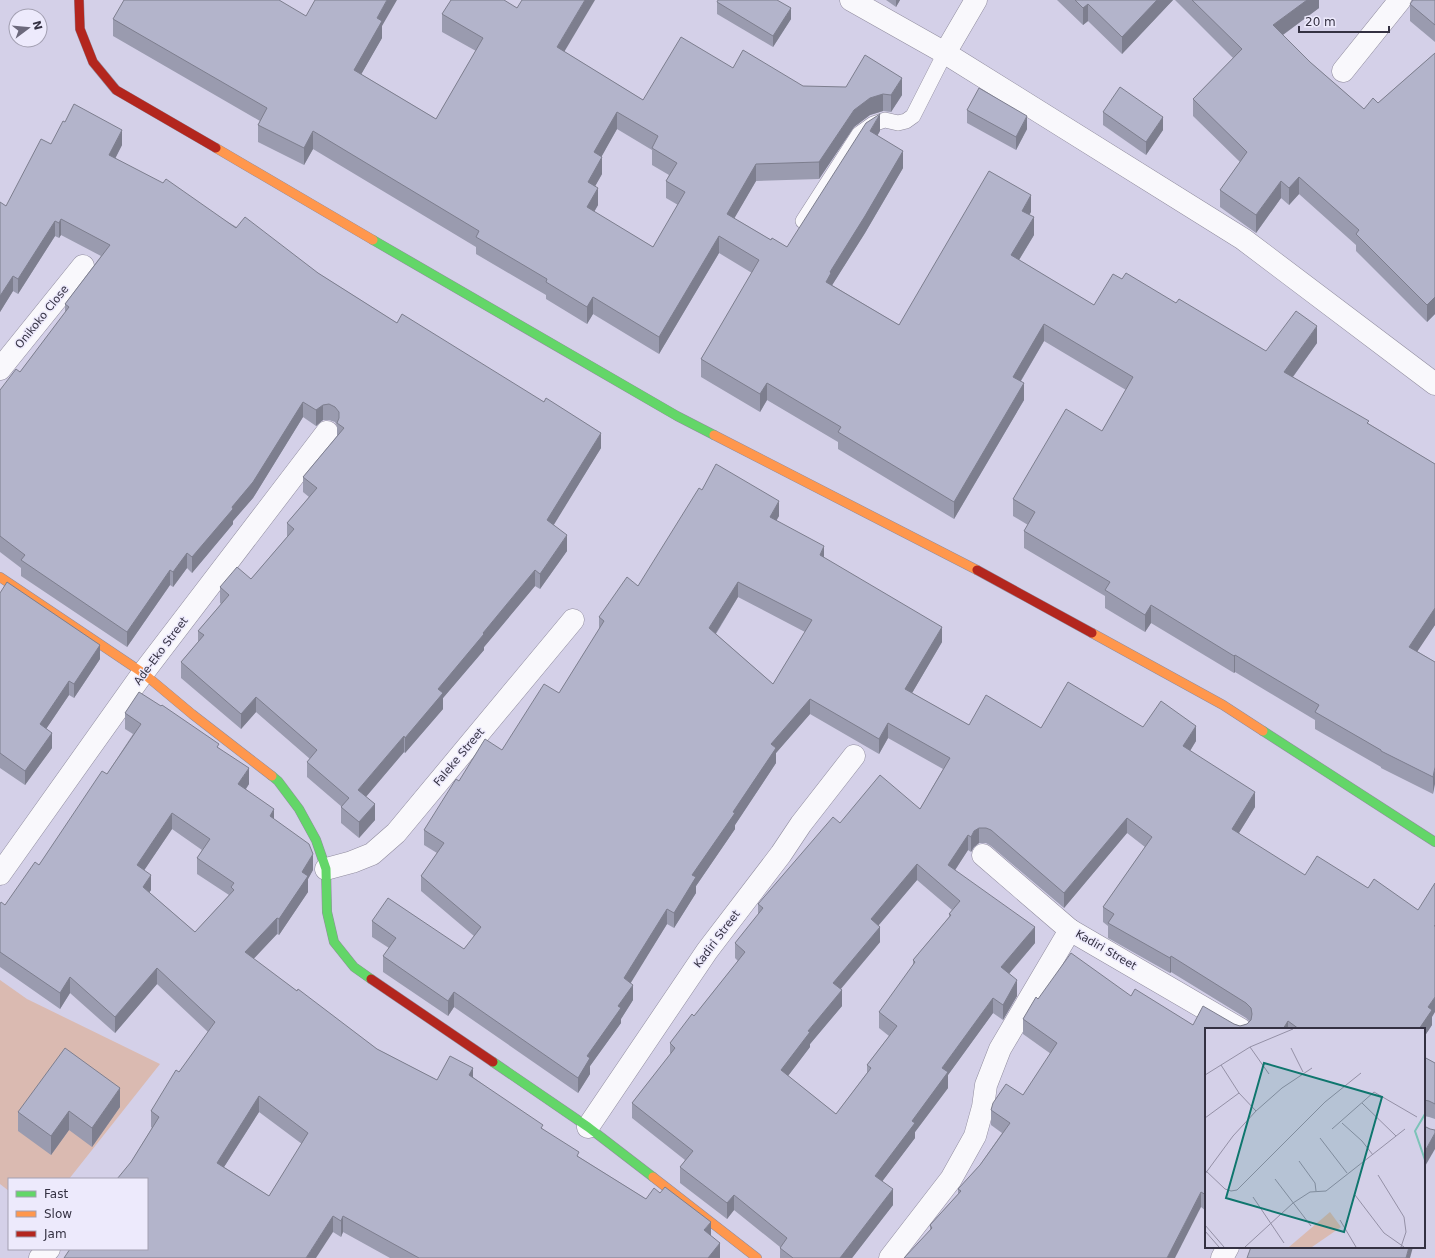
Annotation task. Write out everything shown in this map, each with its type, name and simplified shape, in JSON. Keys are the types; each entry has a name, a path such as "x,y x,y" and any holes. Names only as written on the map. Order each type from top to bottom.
{"street":[{"path":"79,0 80,29 93,62 116,90 677,416 959,560 1223,705 1435,842"},
{"path":"851,0 945,53 1243,239 1435,384"},
{"path":"945,53 976,0"},
{"path":"1343,71 1400,0"},
{"name":"Onikoko Close","path":"0,369 83,266"},
{"name":"Ade-Eko Street","path":"0,874 143,673 327,432"},
{"path":"0,577 143,673 192,714 278,781 298,809 316,840 326,869 327,912 334,942 354,967 588,1127 757,1258"},
{"name":"Faleke Street","path":"326,869 352,862 372,854 396,833 573,620"},
{"name":"Kadiri Street","path":"588,1127 707,951 781,854 801,824 854,756"},
{"name":"Kadiri Street","path":"983,856 1070,930 1238,1028"},
{"path":"890,1258 951,1179 975,1136 983,1107 986,1085 1000,1049 1070,930"},
{"path":"1222,1258 1227,1248"},
{"path":"40,1258 48,1250"}],"lane":[{"path":"803,221 858,134 873,124 885,120 898,123 906,121 913,116 945,53"}],"shaded area":[{"path":"0,980 27,999 160,1064 70,1178 8,1178 8,1190 0,1184"}],"building":[{"path":"124,0 279,0 306,16 315,0 387,0 377,18 382,21 354,70 436,119 483,38 442,14 451,0 504,0 517,8 522,0 585,0 557,47 643,100 681,37 733,68 743,50 803,86 846,87 865,55 902,78 891,95 883,94 870,98 854,110 819,162 756,164 727,214 771,240 772,238 787,247 866,123 880,114 870,131 903,151 830,272 831,273 826,282 899,325 989,171 1031,195 1022,211 1034,217 1011,255 1094,305 1113,274 1122,279 1126,273 1176,303 1179,299 1266,351 1296,311 1317,326 1284,372 1369,421 1367,423 1435,464 1435,608 1409,647 1435,662 1435,767 1433,777 1381,751 1315,712 1319,705 1235,655 1234,656 1151,605 1145,615 1105,590 1110,582 1024,531 1035,512 1013,499 1066,409 1102,431 1133,377 1044,324 1013,377 1024,383 954,502 838,432 841,427 767,383 760,394 701,359 759,260 719,236 659,337 593,297 587,307 546,282 547,279 476,237 479,231 313,131 304,148 258,125 267,108 113,19","holes":["617,112 658,136 652,148 677,163 666,181 685,192 653,247 587,207 598,188 588,182 602,157 594,152"]},
{"path":"718,0 777,0 791,8 773,36 717,2"},
{"path":"1075,0 1157,0 1122,37 1088,4 1083,8"},
{"path":"1192,0 1307,0 1273,25 1310,62 1364,109 1373,98 1378,103 1435,53 1435,297 1427,305 1356,234 1359,230 1299,177 1289,188 1281,181 1256,215 1220,190 1247,152 1193,99 1242,49"},
{"path":"1413,0 1435,0 1435,25 1410,4"},
{"path":"1120,87 1163,117 1146,142 1103,112"},
{"path":"979,88 1027,116 1016,137 967,110"},
{"path":"74,104 122,130 109,155 163,183 166,179 236,228 245,217 318,273 397,323 402,314 544,402 546,398 601,433 547,520 567,535 540,574 535,570 438,689 443,693 358,790 375,804 359,822 341,807 349,798 307,762 317,750 256,697 241,714 181,662 204,635 198,631 229,595 220,587 237,567 251,579 294,529 287,523 317,488 303,477 344,428 337,423 339,412 335,407 329,404 323,405 316,410 303,402 253,482 232,507 233,509 192,557 187,553 173,572 170,570 127,632 21,560 25,555 0,536 0,390 16,369 20,372 69,307 65,304 110,245 61,219 59,223 55,221 18,279 13,276 0,296 0,202 6,206 41,139 51,144"},
{"path":"716,464 779,501 770,517 824,546 820,555 942,627 905,689 969,725 986,695 1041,728 1068,682 1143,727 1161,701 1196,726 1183,746 1255,792 1232,829 1305,875 1317,856 1368,888 1374,879 1418,910 1435,883 1435,997 1428,1007 1432,1010 1420,1028 1298,1028 1288,1021 1284,1028 1205,1028 1205,1194 1201,1192 1167,1258 904,1258 932,1228 930,1225 961,1191 958,1189 980,1165 1010,1123 991,1110 993,1103 1006,1084 1023,1095 1057,1043 1023,1019 1036,997 1038,999 1071,953 1131,996 1135,989 1193,1025 1203,1006 1240,1026 1247,1024 1251,1020 1251,1008 1246,1003 1171,956 1170,958 1108,923 1114,914 1103,907 1152,837 1127,818 1064,893 991,830 986,828 979,828 974,831 971,837 968,835 948,865 1035,927 1001,967 1017,980 1003,1005 993,998 942,1068 948,1072 912,1121 915,1123 875,1176 893,1189 840,1258 793,1258 780,1248 787,1238 734,1195 727,1203 680,1167 693,1151 632,1103 675,1048 670,1043 692,1014 694,1016 745,952 735,943 763,908 758,904 833,817 840,823 880,775 920,809 950,758 888,723 879,739 810,699 771,744 776,748 733,812 735,813 692,875 696,877 674,913 667,909 624,978 633,985 618,1006 621,1008 587,1056 590,1058 578,1078 454,992 448,1001 383,956 396,938 372,921 388,898 464,949 481,927 421,876 444,843 424,830 456,779 459,781 485,739 502,750 544,684 559,693 604,621 599,617 627,577 638,586 699,488 702,490","holes":["738,582 812,620 773,684 709,628","917,864 960,901 949,914 951,915 913,960 915,962 879,1012 897,1026 867,1065 871,1068 836,1114 781,1070 810,1032 808,1031 842,990 833,983 880,927 871,919"]},
{"path":"7,582 100,645 74,684 69,681 40,724 52,733 25,771 0,753 0,593"},
{"path":"139,692 161,706 162,705 219,744 217,747 249,768 238,784 274,809 270,816 309,844 313,854 302,872 308,876 279,919 277,918 245,952 297,991 298,989 377,1049 437,1080 450,1056 473,1068 469,1075 543,1125 541,1128 579,1152 577,1156 646,1199 654,1188 660,1193 665,1187 711,1222 704,1230 720,1243 708,1258 419,1258 343,1216 341,1221 333,1216 306,1258 64,1258 69,1250 148,1250 148,1178 118,1178 131,1162 159,1117 151,1111 176,1070 179,1072 215,1022 157,968 115,1017 70,977 60,993 0,952 1,902 5,905 35,862 39,865 102,771 107,774 141,724 125,713","holes":["172,813 210,839 197,858 234,883 231,887 234,890 195,932 143,887 151,875 137,865","259,1096 308,1133 269,1196 217,1163"]},
{"path":"65,1048 120,1088 92,1128 69,1111 51,1136 18,1112"},
{"path":"1425,1058 1435,1063 1435,1104 1425,1100"},
{"path":"1425,1126 1435,1130 1435,1133 1425,1151"},
{"path":"1251,1248 1409,1248 1406,1258 1247,1258"}],"traffic: fast":[{"path":"373,240 677,416 714,435"},
{"path":"1263,731 1435,842"},
{"path":"272,776 278,781 299,809 316,840 326,869 327,912 334,942 354,967 371,979"},
{"path":"493,1062 588,1127 653,1177"}],"traffic: slow":[{"path":"216,148 373,240"},
{"path":"714,435 977,570"},
{"path":"0,577 143,673 192,714 272,776"},
{"path":"1092,633 1223,705 1263,731"},
{"path":"653,1177 757,1258"}],"traffic: jam":[{"path":"79,0 80,29 93,62 116,90 216,148"},
{"path":"977,570 1092,633"},
{"path":"371,979 493,1062"}]}
